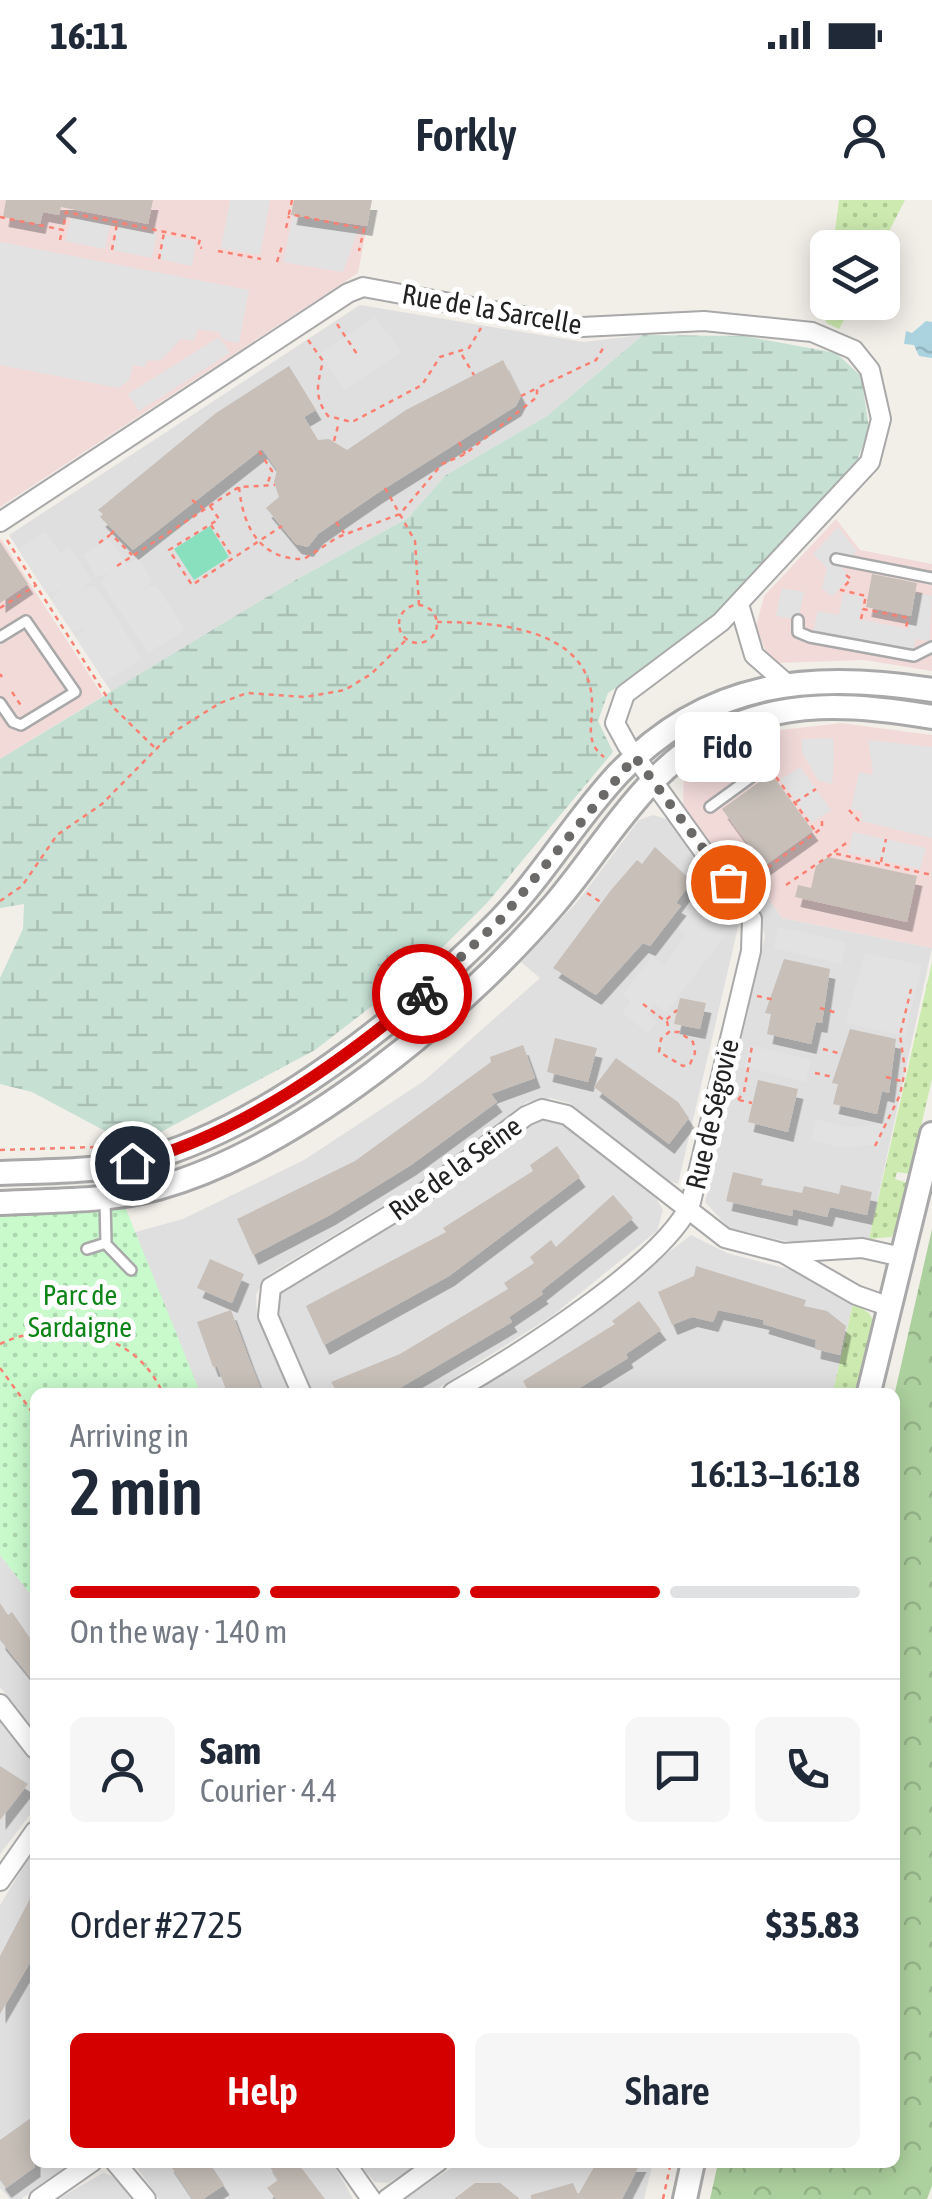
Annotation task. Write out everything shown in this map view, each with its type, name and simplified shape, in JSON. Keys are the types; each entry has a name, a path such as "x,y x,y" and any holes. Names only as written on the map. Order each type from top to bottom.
{"street":[{"name":"Rue de la Sarcelle","path":"2,528 363,287 582,327 704,321 824,336 854,350 876,384 882,419 875,450 858,478 739,604 696,645 622,698 616,727 635,757"},
{"path":"739,604 754,654 786,683"},
{"path":"0,1173 99,1168 145,1160 209,1134 308,1079 399,1013 486,934 635,757 679,724 717,704 786,683 862,680 932,690"},
{"path":"0,1202 105,1198 159,1188 228,1160 326,1103 404,1048 524,938 652,781 674,760 712,736 782,710 836,705 932,717"},
{"name":"Rue de Ségovie","path":"458,1388 573,1313 671,1234 688,1211 754,929 748,910 635,757"},
{"name":"Rue de la Seine","path":"299,1388 268,1316 271,1286 428,1192 534,1110 550,1108 566,1114 724,1238 783,1253 856,1295 890,1307"},
{"path":"870,1388 932,1134"},
{"name":"Rue de la Seine","path":"783,1253 862,1248 902,1257"},
{"path":"0,1704 30,1742"},
{"path":"0,1881 30,1838"},
{"path":"38,2199 83,2168"},
{"path":"120,2168 146,2199"},
{"path":"349,2168 371,2199"},
{"path":"387,2199 430,2168"},
{"path":"685,2199 693,2168"}],"lane":[{"path":"836,559 932,578"},
{"path":"0,637 26,620 75,692 21,725 13,722 0,704"},
{"path":"798,620 798,632 810,636 914,656 932,647"},
{"path":"710,808 772,767"},
{"path":"105,1198 106,1243 131,1270"},
{"path":"87,1249 106,1243"}],"path":[{"path":"286,228 292,200"},
{"path":"60,240 66,212 200,238 198,247 202,248"},
{"path":"289,214 364,229 358,251"},
{"path":"0,217 63,230"},
{"path":"112,250 118,222"},
{"path":"158,259 164,232"},
{"path":"277,262 282,246"},
{"path":"218,251 261,259"},
{"path":"333,318 357,354"},
{"path":"306,336 323,361 316,381 319,401 328,416 340,420 364,418 422,386 440,357 461,352 478,336 483,322"},
{"path":"520,396 596,360 608,337"},
{"path":"461,352 474,375"},
{"path":"239,487 243,517 258,542 281,556 304,559 345,534 400,514 425,490 442,464 465,454 533,402 537,388"},
{"path":"334,441 340,420"},
{"path":"460,442 465,454"},
{"path":"258,451 272,471 267,486"},
{"path":"117,566 239,487 275,485"},
{"path":"385,488 420,556 419,605"},
{"path":"192,500 204,510"},
{"path":"210,506 219,519 169,550 192,585 282,526"},
{"path":"336,522 345,534"},
{"path":"210,524 233,558"},
{"path":"2,528 114,708 156,749"},
{"path":"100,543 112,532 133,556"},
{"path":"152,533 158,540"},
{"path":"851,580 840,590 866,596 861,620"},
{"path":"0,608 36,585"},
{"path":"406,640 399,619 408,608 419,605 430,610 437,622"},
{"path":"863,609 908,618 906,628"},
{"path":"0,901 22,886 57,835 102,804 172,733 220,703 247,694 305,697 346,690 371,674 406,640 427,642 437,622"},
{"path":"437,622 486,622 555,642 591,688 592,746 609,761"},
{"path":"12,692 26,713"},
{"path":"772,767 816,832"},
{"path":"795,803 816,789"},
{"path":"849,810 859,821"},
{"path":"766,868 816,832 824,825 822,820"},
{"path":"880,864 886,839"},
{"path":"786,885 835,855 849,841"},
{"path":"835,855 932,875"},
{"path":"583,890 602,904"},
{"path":"874,1146 895,1110 903,1081 900,1036 912,984"},
{"path":"644,1004 667,1021"},
{"path":"820,1008 837,1012"},
{"path":"668,1032 667,1021 677,1010"},
{"path":"668,1032 678,1032 693,1042 696,1053 690,1064 683,1066 659,1052 661,1039 668,1032"},
{"path":"738,1100 752,1046"},
{"path":"823,1049 838,1053"},
{"path":"815,1073 833,1077"},
{"path":"886,1077 903,1081"},
{"path":"0,1150 110,1147"},
{"path":"0,1344 46,1330 99,1336 141,1360 159,1388"},
{"path":"0,1368 30,1409"},
{"path":"663,2199 670,2168"}],"shaded area":[{"path":"0,200 372,200 358,273 0,507"},
{"path":"230,200 270,200 260,255 221,248"},
{"path":"293,215 359,228 343,272 283,262"},
{"path":"71,217 110,224 105,249 65,241"},
{"path":"117,226 157,234 152,258 112,250"},
{"path":"163,235 196,241 192,266 159,259"},
{"path":"0,242 249,290 239,343 224,340 218,332 198,329 194,341 181,339 161,360 147,361 145,367 133,365 129,380 119,388 0,365"},
{"path":"360,305 583,342 643,335 547,416 446,475 408,518 283,587 112,693 9,535"},
{"path":"375,317 402,352 345,390 320,353"},
{"path":"219,337 230,353 139,411 128,394"},
{"path":"836,519 860,550 932,564 932,671 864,660 777,663 766,652 756,626 764,596"},
{"path":"838,527 857,551 841,567 850,577 832,597 822,588 827,568 813,554"},
{"path":"45,532 60,553 69,547 92,580 83,589 95,585 142,658 105,682 76,637 86,628 72,632 51,599 61,589 47,594 18,549"},
{"path":"109,539 126,564 138,558 152,581 143,591 156,585 185,630 148,653 100,582 110,573 96,577 83,555"},
{"path":"0,540 103,696 0,759"},
{"path":"782,588 804,592 798,620 776,616"},
{"path":"843,593 863,597 859,619 908,629 915,593 932,596 929,641 916,639 913,652 813,632 818,611 839,615"},
{"path":"841,723 932,735 932,948 782,918 768,898 756,905 683,804 684,775 736,744 781,730"},
{"path":"833,738 832,784 818,780 802,752 802,739"},
{"path":"868,740 932,747 932,838 861,821 862,812 851,809 859,772 871,775 873,771"},
{"path":"800,767 831,810 812,823 780,780"},
{"path":"653,815 669,820 740,919 678,1184 664,1179 571,1104 551,1098 527,1102 430,1177 266,1276 256,1295 257,1313 287,1388 198,1388 132,1233 183,1219 304,1160 424,1081 540,978 521,962 578,901 639,820"},
{"path":"853,832 926,848 920,869 848,853"},
{"path":"768,898 782,918 932,948 869,1239 800,1243 775,1239 729,1228 705,1202 765,936 756,905"},
{"path":"694,905 730,930 666,1012 654,1004 647,1014 657,1023 648,1033 622,1013 631,1002 622,995 652,957 664,965 686,935 676,926"},
{"path":"778,927 846,942 841,964 774,948"},
{"path":"865,953 922,965 905,1036 845,1023"},
{"path":"749,1045 811,1060 806,1082 744,1067"},
{"path":"548,1118 561,1123 656,1198 663,1210 657,1231 552,1316 438,1388 310,1388 277,1311 282,1290 403,1220 533,1123"},
{"path":"816,1119 849,1127 884,1124 879,1145 839,1147 811,1140"},
{"path":"691,1235 727,1253 796,1271 853,1303 834,1388 479,1388 570,1328"},
{"path":"0,1555 30,1594 30,1725 0,1687"},
{"path":"0,1721 30,1759 30,1815 0,1854"},
{"path":"30,1856 30,2168 66,2168 21,2199 10,2199 0,2188 0,1905"},
{"path":"137,2168 336,2168 353,2199 159,2199"},
{"path":"362,2168 412,2168 388,2183 375,2182"},
{"path":"452,2168 652,2168 644,2199 405,2199"},
{"path":"103,2173 115,2177 133,2199 58,2199"}],"green space":[{"path":"839,200 905,200 890,230 835,230"},
{"path":"825,320 844,320 839,329"},
{"path":"643,335 744,336 836,353 861,376 869,428 857,461 844,479 696,633 608,693 598,721 613,752 487,903 424,966 315,1050 159,1133 122,1140 32,1092 0,1084 0,978 23,929 24,904 0,908 0,759 283,587 408,518 446,475 547,416"},
{"path":"210,526 229,557 194,580 174,549"},
{"path":"932,962 932,1079 910,1174 897,1172 895,1179 908,1183 901,1222 891,1237 869,1239"},
{"name":"Parc de Sardaigne","path":"126,1209 198,1388 30,1388 30,1594 0,1555 0,1216"},
{"path":"932,1229 932,2186 927,2199 710,2199 717,2168 900,2168 900,1388 896,1388"},
{"path":"853,1303 869,1313 876,1325 859,1388 834,1388"}],"water":[{"path":"926,321 932,322 932,358 919,356 914,345 904,344 906,331 912,333"}],"building":[{"path":"6,200 153,200 148,224 61,207 59,215 43,212 40,224 3,217"},
{"path":"294,200 372,200 367,226 291,215"},
{"path":"503,360 521,396 516,406 376,494 318,534 308,547 296,544 266,508 279,497 274,482 277,470 262,449 133,550 100,517 103,514 98,510 216,413 289,366 316,410 304,417 318,440 329,439 347,450 406,410"},
{"path":"0,542 28,584 0,603"},
{"path":"872,574 917,583 911,616 866,607"},
{"path":"771,773 813,831 764,866 722,809"},
{"path":"655,847 692,881 676,903 681,906 650,946 643,943 596,995 553,968 611,890 637,860 642,864"},
{"path":"828,857 917,876 907,922 795,897 798,885 811,888 816,866"},
{"path":"784,959 830,969 822,1023 816,1022 811,1044 767,1034 771,1014 765,1013"},
{"path":"680,998 706,1003 700,1029 674,1024"},
{"path":"850,1029 896,1039 889,1093 882,1091 877,1114 833,1104 838,1084 832,1083"},
{"path":"555,1038 597,1048 588,1082 547,1072"},
{"path":"523,1045 535,1078 491,1094 497,1102 411,1165 330,1215 253,1255 237,1219 355,1161 491,1062 490,1057"},
{"path":"616,1058 678,1102 689,1118 669,1144 594,1087"},
{"path":"758,1080 798,1089 788,1132 748,1122"},
{"path":"557,1146 580,1177 449,1276 324,1345 306,1306 446,1232 443,1228 533,1171 530,1165"},
{"path":"733,1172 763,1179 761,1185 802,1193 804,1186 839,1194 841,1185 872,1192 867,1215 830,1207 827,1217 793,1209 792,1216 726,1201"},
{"path":"613,1195 633,1218 541,1291 543,1294 509,1317 512,1322 400,1388 335,1388 331,1382 400,1354 508,1289 504,1283 534,1263 530,1257 551,1240 556,1247"},
{"path":"210,1259 244,1274 232,1303 197,1288"},
{"path":"696,1266 806,1300 804,1306 827,1311 846,1326 840,1355 815,1349 816,1340 763,1324 764,1320 718,1310 713,1322 692,1317 672,1325 658,1292 694,1276"},
{"path":"639,1301 661,1330 626,1354 628,1358 579,1388 527,1388 523,1381 615,1324 612,1321"},
{"path":"231,1310 260,1388 225,1388 217,1366 213,1367 197,1322"},
{"path":"0,1603 8,1615 12,1612 30,1638 30,1677 0,1640"},
{"path":"0,1766 28,1784 0,1820"},
{"path":"30,1899 30,1963 0,2014 0,1956"},
{"path":"30,2119 30,2168 34,2168 6,2188 0,2180 0,2140"},
{"path":"172,2168 213,2168 224,2185 203,2199 193,2199"},
{"path":"271,2168 302,2168 325,2199 276,2199 267,2188 278,2180"},
{"path":"594,2168 638,2168 622,2199 531,2199 531,2195 573,2183 578,2195"},
{"path":"475,2183 500,2183 520,2199 454,2199"}],"way so far":[{"path":"422,994 501,919 635,757 728,882"}],"place":[{"name":"Fido","path":"728,882"}],"route":[{"path":"132,1163 188,1144 269,1102 365,1040 422,994"}]}
